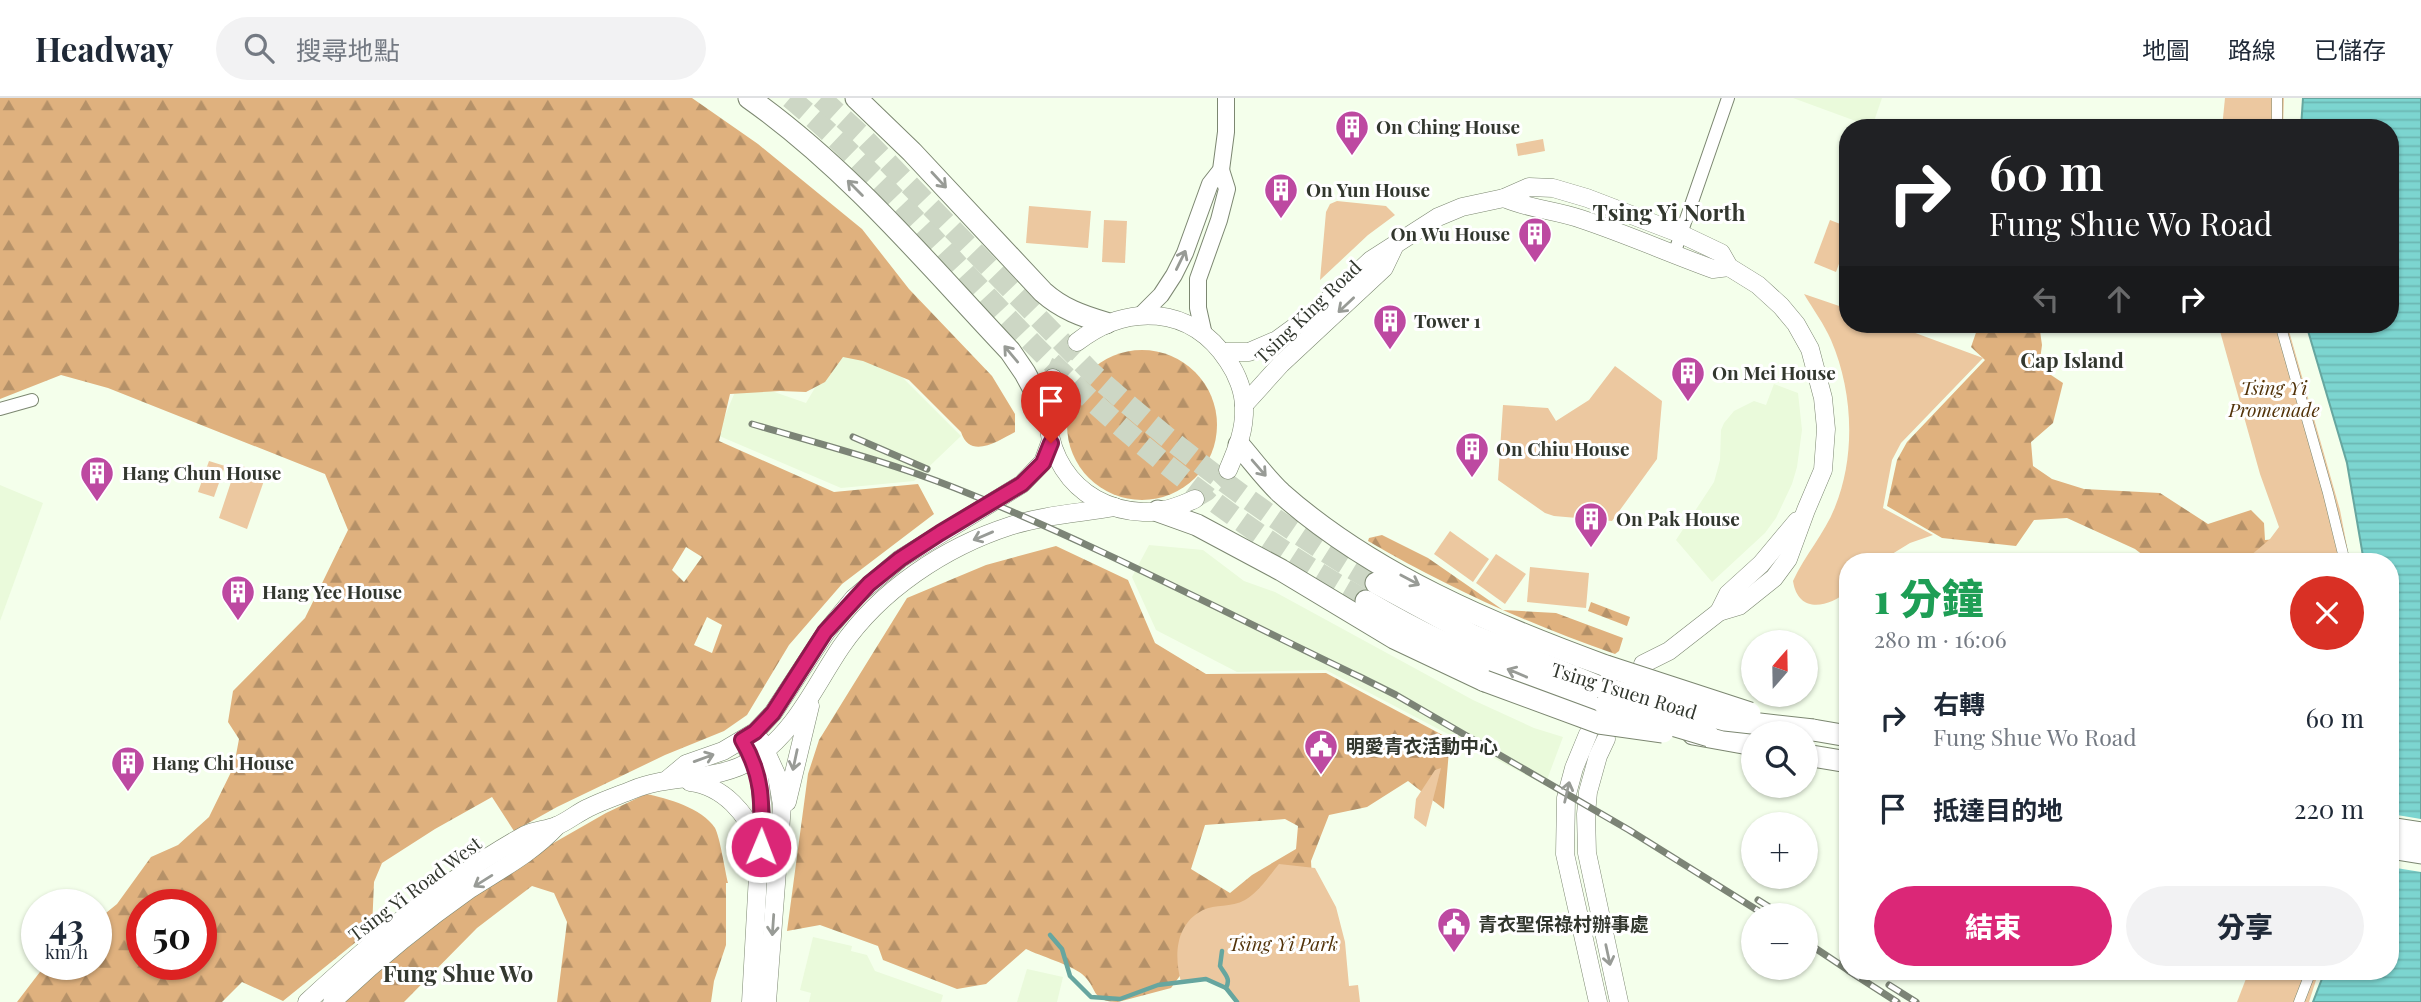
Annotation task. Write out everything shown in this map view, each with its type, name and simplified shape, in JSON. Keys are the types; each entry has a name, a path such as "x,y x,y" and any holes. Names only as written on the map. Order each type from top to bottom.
{"main road":[{"path":"749,98 819,153 880,213 1010,351 1046,412 1051,443 1059,464 1077,485 1093,497 1115,507 1146,512 1158,511 1195,499"},
{"path":"856,98 912,152 1043,292 1071,312 1106,323"},
{"name":"Tsing King Road","path":"1222,352 1249,352 1277,340 1314,313 1371,260 1438,217 1462,207 1504,198 1529,187 1553,188 1587,198 1681,234 1721,253 1729,267 1758,285 1781,306 1796,324 1810,349 1824,398 1824,470 1788,559 1774,578 1739,606 1719,612 1648,669"},
{"name":"Tsing King Road","path":"1504,198 1526,208 1539,207 1583,219 1713,269 1729,267"},
{"name":"Tsing King Road","path":"1244,405 1281,364 1384,268 1394,247"},
{"path":"1077,342 1094,328 1141,315 1176,319 1204,335 1222,352 1235,374 1244,405 1238,445 1228,470"},
{"path":"1046,412 1053,378"},
{"path":"767,1002 781,788 748,736 773,713 825,632 854,598 900,559 1022,484 1043,463 1051,443"},
{"path":"1238,445 1280,492 1327,530 1431,591 1529,637 1665,686 1783,721"},
{"path":"780,832 797,750 814,695 843,645 870,613 899,586 947,553 981,536 1012,525 1048,517 1115,507"},
{"path":"1158,511 1214,533 1394,638 1458,670 1518,695 1599,723 1709,736"},
{"name":"Tsing Tsuen Road","path":"1741,722 1600,688 1371,592 1464,650 1530,678 1595,702 1709,736 1741,742"},
{"name":"Tsing Yi Road West","path":"307,1002 373,943 459,878 528,834 557,826 588,808 640,786 668,779 693,779 736,768 760,754 787,730 814,695"},
{"name":"Tsing Tsuen Road","path":"1818,731 1839,734"},
{"name":"Tsing Yi Road West","path":"668,779 687,764 723,751 748,736"},
{"path":"1598,1002 1565,854 1564,811 1574,768 1597,737 1586,814 1587,853 1619,1002"},
{"path":"751,1002 761,847 760,754"},
{"path":"1818,757 1839,760"},
{"path":"668,779 696,783 724,796 741,810 753,827 761,847"},
{"name":"Tsing Yi Road West","path":"332,1002 386,955 469,890 540,844 557,826"},
{"path":"2399,829 2421,833"},
{"path":"2399,849 2421,853"},
{"path":"1581,922 1595,888"}],"street":[{"path":"1204,335 1198,308 1198,279 1227,189 1221,170 1226,132 1226,98"},
{"path":"1674,254 1728,98"},
{"path":"2277,98 2277,119"},
{"path":"1141,315 1161,295 1174,275 1185,253 1210,184 1221,170"},
{"path":"2283,333 2343,553"},
{"path":"0,409 32,400"},
{"path":"2299,1002 2308,980"}],"shaded area":[{"path":"1793,98 1882,98 1875,119 1850,119"},
{"path":"839,347 902,377 961,436 914,481 841,488 717,435 740,380 806,403"},
{"path":"1774,384 1798,393 1802,430 1792,484 1776,518 1765,533 1712,582 1676,540 1714,482 1720,460 1721,430 1724,423 1734,411 1754,401 1766,405"},
{"path":"0,485 43,503 0,621"},
{"path":"1149,545 1203,550 1244,581 1275,592 1473,700 1534,728 1563,737 1545,785 1326,670 1237,672 1156,630 1132,577"},
{"path":"813,937 852,946 851,951 867,955 875,971 943,995 941,1002 809,1002 811,993 800,990"},
{"path":"1027,969 1063,977 1057,1002 1017,1002"}],"green space":[{"path":"0,98 692,98 758,144 862,229 909,289 992,376 1015,414 1015,432 985,446 971,445 909,380 863,361 843,357 825,382 806,392 730,394 719,441 834,492 918,484 934,514 842,584 789,645 747,715 724,731 665,755 557,807 514,831 492,797 435,829 382,863 374,882 372,929 283,1001 242,982 222,1002 17,1002 34,980 112,980 112,908 126,892 126,980 217,980 217,889 128,889 151,857 178,845 209,817 234,766 239,739 228,722 233,691 305,618 348,530 325,474 108,388 61,375 0,399","holes":["686,547 702,557 684,582 672,570","707,617 722,625 712,653 694,645"]},
{"path":"2225,98 2284,98 2283,119 2223,119"},
{"path":"1543,139 1545,151 1518,156 1516,144"},
{"path":"1337,201 1386,206 1395,215 1368,235 1320,280 1326,212 1330,204"},
{"path":"1029,206 1091,211 1088,248 1026,243"},
{"path":"1104,220 1127,221 1125,263 1102,262"},
{"path":"1830,220 1839,224 1839,264 1836,272 1814,263"},
{"path":"1804,294 1839,306 1839,333 1915,333 1983,358 1901,443 1892,460 1883,508 1933,535 1910,543 1894,553 1839,553 1839,598 1815,605 1801,599 1793,581 1835,507 1842,487 1849,445 1844,380 1828,334"},
{"path":"1976,333 2040,333 2042,345 2039,367 2063,383 2053,423 2031,442 2033,466 2052,479 2084,489 2160,493 2208,524 2251,510 2264,523 2265,540 2320,535 2302,553 2140,553 2067,518 2034,520 2016,546 1942,538 1887,506 1897,460 1907,442 1985,360 1971,347"},
{"name":"Tsing Yi Promenade","path":"2221,333 2290,333 2340,510 2348,553 2254,553 2279,527 2260,474"},
{"path":"1142,350 1171,356 1195,372 1211,396 1217,425 1211,454 1195,478 1171,494 1142,500 1113,494 1089,478 1073,454 1067,425 1073,396 1089,372 1113,356"},
{"path":"1615,366 1662,401 1657,459 1612,521 1545,513 1498,480 1503,405 1548,408 1556,421 1589,400"},
{"path":"209,461 225,466 214,497 198,492"},
{"path":"237,464 266,475 247,529 219,518"},
{"path":"1450,531 1489,559 1473,582 1434,554"},
{"path":"1382,535 1428,558 1503,610 1427,574 1368,541 1369,538"},
{"path":"1056,546 1128,580 1155,643 1206,674 1326,673 1450,739 1444,809 1408,781 1367,807 1329,815 1311,861 1312,879 1239,984 1182,973 1171,988 1118,1002 1109,1001 1099,997 1082,974 1026,949 986,984 957,989 883,960 878,946 820,925 787,931 808,774 819,740 907,598 986,565","holes":["1285,819 1298,826 1296,849 1252,875 1230,893 1191,869 1205,825"]},
{"path":"1496,554 1526,574 1505,604 1476,583"},
{"path":"1530,567 1589,573 1586,608 1527,602"},
{"path":"1591,602 1630,617 1627,626 1588,611"},
{"path":"1503,610 1556,613 1623,638 1619,651 1615,654"},
{"path":"1441,768 1426,827 1414,818 1416,799 1435,770"},
{"path":"646,794 674,801 693,810 709,821 717,832 728,883 726,945 714,981 711,1002 557,1002 567,922 554,893 532,886 477,928 404,1002 343,1002 501,873 606,813"},
{"name":"Tsing Yi Park","path":"1279,864 1315,868 1336,907 1345,942 1349,986 1358,985 1360,1002 1237,1002 1220,984 1206,980 1181,982 1178,951 1182,932 1187,924 1203,910 1234,904 1250,897"},
{"path":"2246,980 2316,980 2309,1002 2237,1002"}],"water":[{"path":"2303,98 2421,98 2421,1002 2313,1002 2322,980 2399,980 2399,553 2362,553 2347,463 2309,333 2399,333 2399,119 2302,119"}],"pier":[{"path":"2399,815 2421,819 2421,872 2399,868"}],"waterway":[{"path":"1050,935 1062,949 1070,976 1091,997 1120,999 1158,985 1206,979 1226,988"},
{"path":"1222,951 1220,966 1228,979 1226,988 1237,1002"}],"tunnel":[{"path":"790,98 888,190 1011,322 1117,423 1238,519 1323,576 1366,601"},
{"path":"821,98 861,135 1091,372 1124,401 1228,485 1301,536 1376,583"},
{"path":"1053,378 1062,358 1077,342"},
{"path":"1195,499 1207,492 1228,470"}],"railway":[{"path":"752,424 880,462 955,488 1159,579 1396,695 1629,830 1746,903"},
{"path":"853,437 927,469"},
{"path":"1758,900 1763,903"},
{"path":"1818,950 1839,964"},
{"path":"1863,980 1897,1002"},
{"path":"1889,985 1916,1002"}],"place":[{"name":"On Ching House","path":"1352,157"},
{"name":"On Yun House","path":"1281,220"},
{"name":"On Wu House","path":"1535,264"},
{"name":"Tower 1","path":"1390,351"},
{"name":"On Mei House","path":"1688,403"},
{"name":"On Chiu House","path":"1472,479"},
{"name":"Hang Chun House","path":"97,503"},
{"name":"On Pak House","path":"1591,549"},
{"name":"Hang Yee House","path":"238,622"},
{"name":"明愛青衣活動中心","path":"1321,776"},
{"name":"Hang Chi House","path":"128,793"},
{"name":"青衣聖保祿村辦事處","path":"1454,954"}],"district":[{"name":"Tsing Yi North","path":"1669,213"},
{"name":"Cap Island","path":"2072,361"},
{"name":"Fung Shue Wo","path":"458,974"}],"route":[{"path":"761,847 762,803 759,776 742,740 755,732 773,713 825,632 869,584 900,559 1022,484 1043,463 1051,443"}]}
